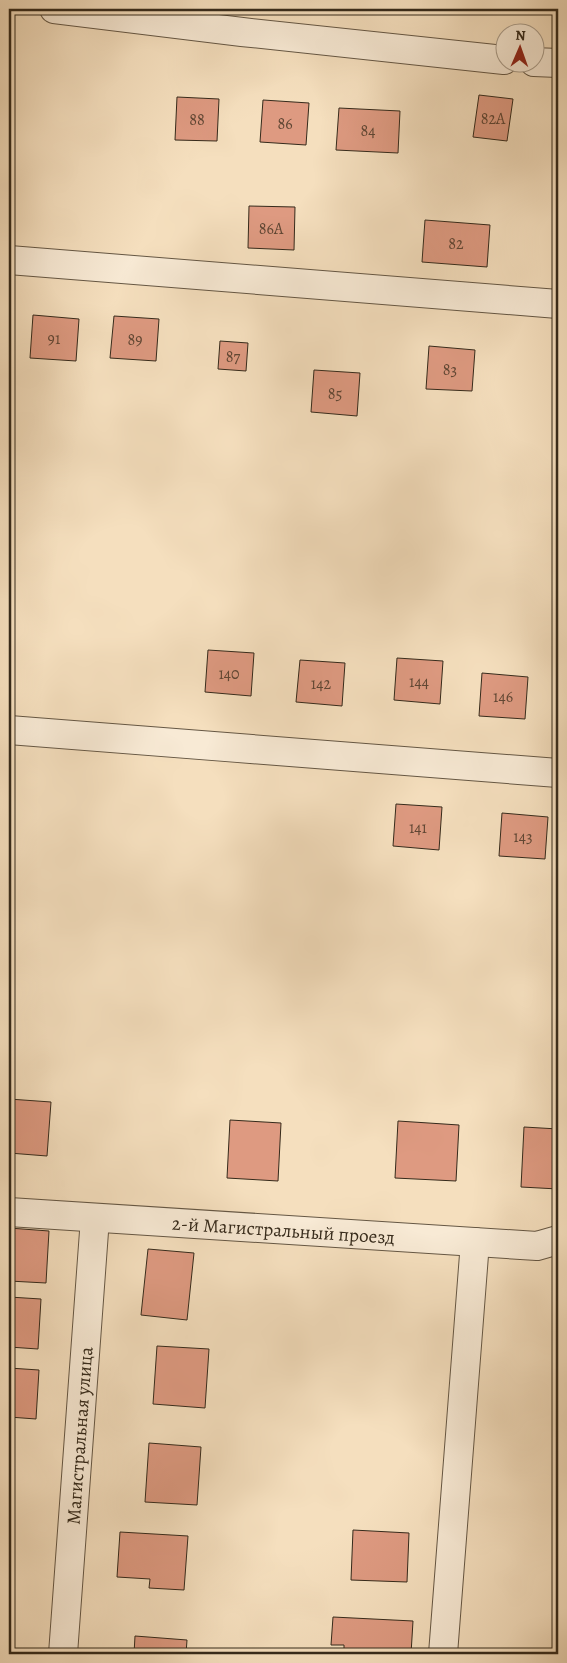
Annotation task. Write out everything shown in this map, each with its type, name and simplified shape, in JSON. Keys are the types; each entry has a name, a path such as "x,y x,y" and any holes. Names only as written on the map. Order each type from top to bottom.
{"street":[{"path":"54,9 242,32 494,59"},
{"path":"544,62 558,63"},
{"path":"9,260 558,304"},
{"path":"9,730 558,773"},
{"name":"2-й Магистральный проезд","path":"9,1212 537,1246 558,1240"},
{"name":"Магистральная улица","path":"63,1654 95,1218"},
{"path":"443,1654 475,1242"}],"building":[{"path":"479,95 513,99 507,141 473,137"},
{"path":"177,97 219,99 217,141 175,140"},
{"path":"263,100 309,103 306,145 260,142"},
{"path":"339,108 400,111 398,153 336,150"},
{"path":"249,206 295,207 294,250 248,248"},
{"path":"425,220 490,225 487,267 422,262"},
{"path":"33,315 79,319 76,361 30,358"},
{"path":"114,316 159,319 156,361 110,358"},
{"path":"220,341 248,343 246,371 218,369"},
{"path":"429,346 475,350 472,391 426,389"},
{"path":"314,370 360,373 357,416 311,412"},
{"path":"208,650 254,653 251,696 205,692"},
{"path":"397,658 443,661 440,704 394,700"},
{"path":"300,660 345,663 342,706 296,702"},
{"path":"482,673 528,677 525,719 479,716"},
{"path":"396,804 442,807 439,850 393,846"},
{"path":"502,813 548,817 545,859 499,856"},
{"path":"9,1099 51,1102 47,1156 9,1153"},
{"path":"230,1120 281,1123 278,1181 227,1178"},
{"path":"398,1121 459,1125 456,1181 395,1178"},
{"path":"524,1127 558,1129 558,1189 521,1187"},
{"path":"9,1228 49,1231 46,1283 9,1281"},
{"path":"148,1249 194,1253 187,1320 141,1315"},
{"path":"9,1297 41,1299 38,1349 9,1347"},
{"path":"157,1346 209,1349 205,1408 153,1404"},
{"path":"9,1368 39,1370 36,1419 9,1417"},
{"path":"149,1443 201,1447 197,1505 145,1502"},
{"path":"353,1530 409,1533 407,1582 351,1580"},
{"path":"120,1532 188,1536 184,1590 149,1588 150,1579 117,1577"},
{"path":"333,1617 413,1621 411,1654 344,1654 344,1645 331,1645"},
{"path":"135,1636 187,1640 186,1654 134,1654"}]}
